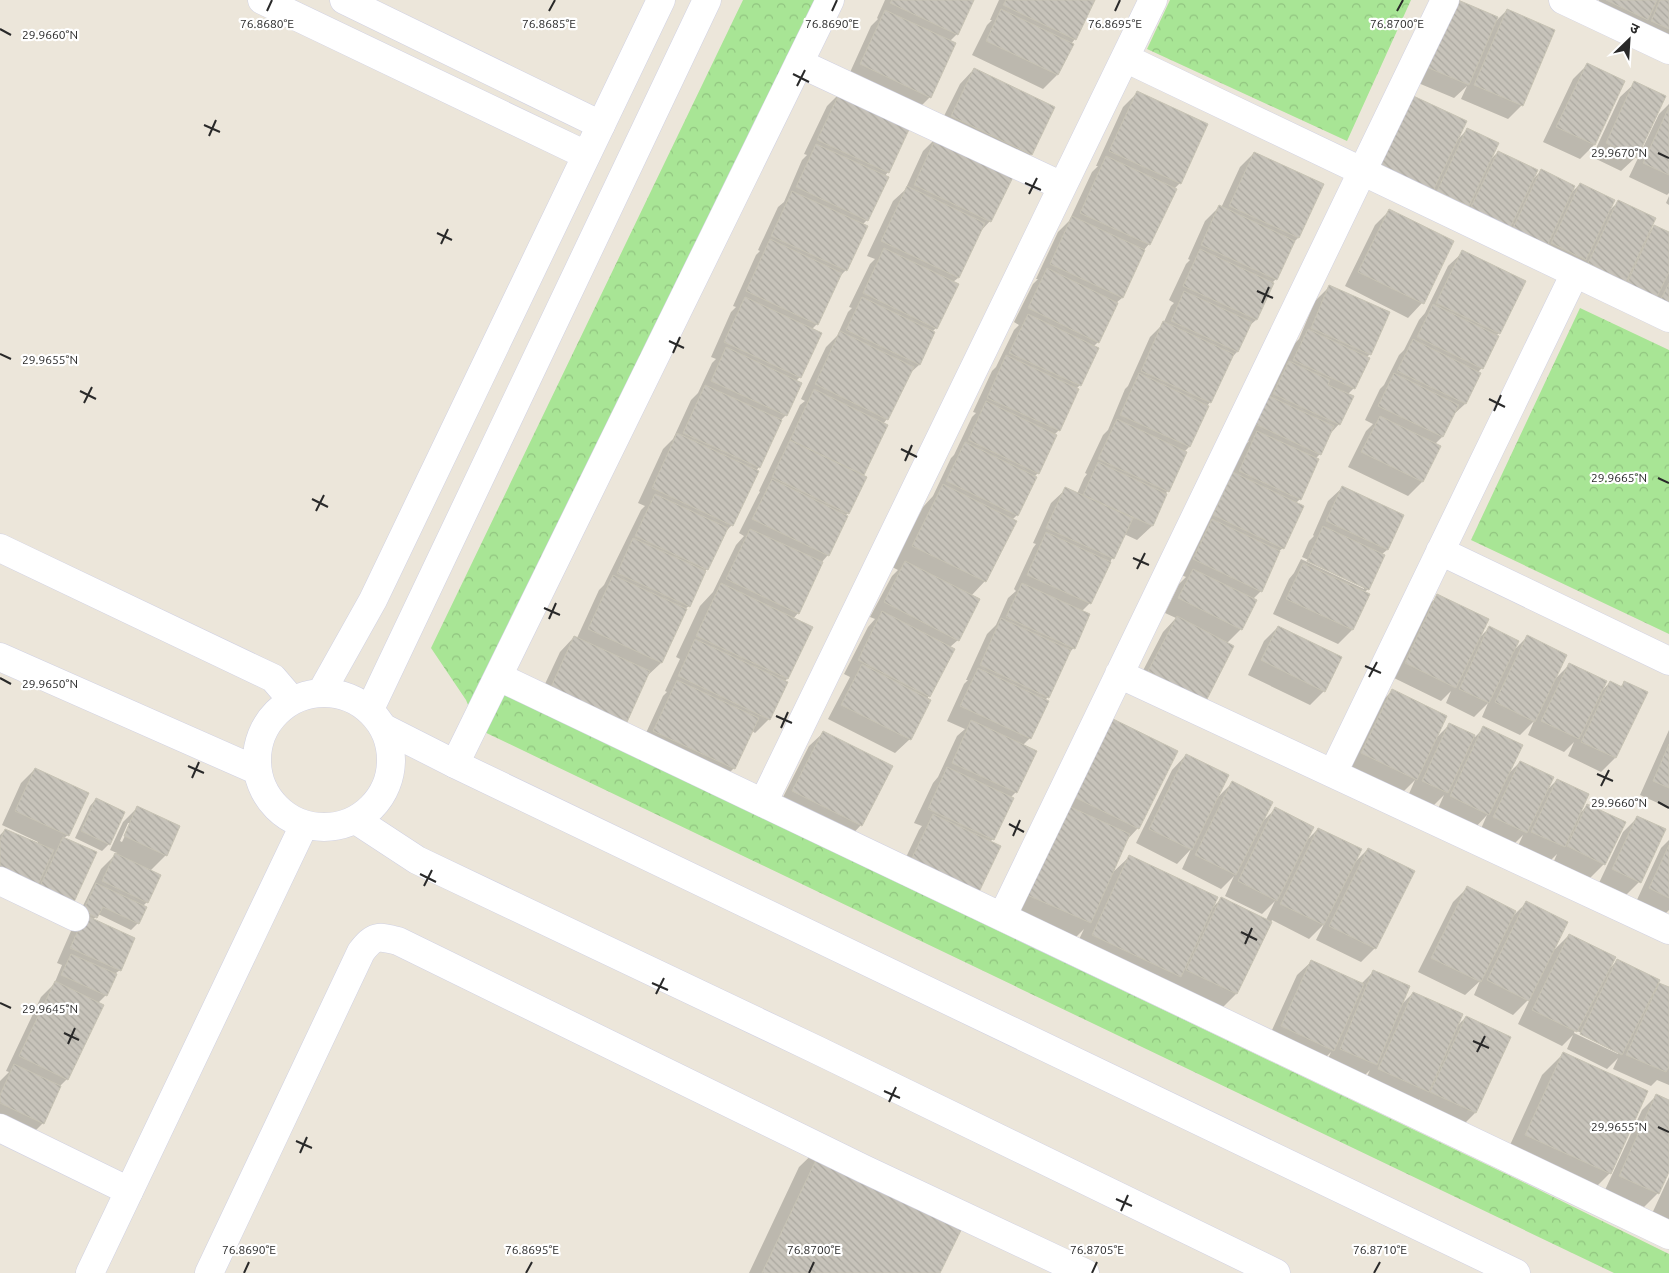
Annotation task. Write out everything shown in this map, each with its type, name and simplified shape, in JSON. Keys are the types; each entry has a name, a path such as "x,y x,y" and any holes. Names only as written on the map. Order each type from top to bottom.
{"street":[{"path":"262,0 586,155"},
{"path":"344,0 601,125"},
{"path":"322,692 373,600 661,0"},
{"path":"707,0 377,718 392,750 389,779 376,804 356,820 331,828 304,825 281,813 263,792 256,770 258,740 270,717 291,699 322,692 343,694 377,718 455,764 1516,1273"},
{"path":"455,764 830,0"},
{"path":"763,803 1153,0"},
{"path":"1002,917 1445,0"},
{"path":"1563,0 1669,50"},
{"path":"1125,58 1669,318"},
{"path":"799,63 1062,186"},
{"path":"1333,773 1575,273"},
{"path":"0,548 273,678 291,699"},
{"path":"1440,551 1669,661"},
{"path":"0,657 256,770"},
{"path":"1119,674 1669,930"},
{"path":"499,677 1669,1235"},
{"path":"356,820 417,860 860,1071 1276,1273"},
{"path":"90,1273 304,825"},
{"path":"0,881 74,917"},
{"path":"209,1273 361,952 371,940 382,937 398,942 864,1169 1085,1273"},
{"path":"0,1128 130,1191"}],"green space":[{"path":"743,0 815,0 491,688 1525,1183 1669,1254 1669,1273 1614,1273 478,729 466,700 431,648"},
{"path":"1170,0 1411,0 1347,141 1147,49"},
{"path":"1580,308 1669,350 1669,634 1471,540"}],"building":[{"path":"892,0 974,0 958,35 890,3"},
{"path":"1006,0 1095,0 1076,40 1003,5"},
{"path":"1458,0 1498,17 1469,85 1424,66"},
{"path":"1606,0 1657,0 1648,20"},
{"path":"1660,0 1669,0 1669,29 1651,21"},
{"path":"1001,9 1074,44 1058,75 986,41"},
{"path":"1507,9 1555,30 1523,106 1474,85"},
{"path":"885,10 956,43 931,98 860,64"},
{"path":"1587,63 1625,81 1595,145 1556,127"},
{"path":"974,68 1055,107 1032,155 951,116"},
{"path":"1634,81 1666,96 1637,158 1606,143"},
{"path":"841,90 912,123 889,173 817,140"},
{"path":"1137,91 1208,124 1181,184 1109,151"},
{"path":"1409,94 1467,121 1433,191 1375,163"},
{"path":"1669,107 1669,175 1643,163"},
{"path":"1467,128 1499,143 1469,206 1437,191"},
{"path":"937,135 1015,173 991,222 914,185"},
{"path":"816,144 889,177 868,221 796,187"},
{"path":"1498,151 1538,170 1510,228 1470,209"},
{"path":"1254,152 1324,184 1299,238 1229,206"},
{"path":"1106,156 1177,189 1150,245 1080,213"},
{"path":"1541,169 1575,186 1547,246 1512,230"},
{"path":"1580,183 1615,200 1586,260 1551,243"},
{"path":"907,186 985,223 959,278 881,241"},
{"path":"792,191 868,226 847,271 771,236"},
{"path":"1618,200 1656,218 1626,282 1588,263"},
{"path":"1219,205 1295,241 1277,280 1201,245"},
{"path":"1389,209 1454,241 1424,304 1358,272"},
{"path":"1072,216 1145,250 1123,298 1050,264"},
{"path":"1654,225 1669,232 1669,272 1657,297 1627,283"},
{"path":"770,239 842,273 818,325 746,291"},
{"path":"884,248 959,284 937,329 863,293"},
{"path":"1200,249 1274,283 1257,320 1183,286"},
{"path":"1462,250 1526,281 1500,334 1436,303"},
{"path":"1047,268 1118,303 1099,343 1028,308"},
{"path":"1669,283 1669,307 1659,303"},
{"path":"1329,285 1390,312 1371,355 1311,328"},
{"path":"1184,291 1252,322 1238,352 1171,321"},
{"path":"745,297 822,333 801,378 724,342"},
{"path":"862,297 935,332 920,365 846,330"},
{"path":"1433,304 1499,336 1483,369 1417,337"},
{"path":"1028,314 1099,348 1081,386 1009,353"},
{"path":"1163,321 1234,354 1211,403 1141,371"},
{"path":"1308,329 1370,358 1355,389 1293,360"},
{"path":"840,331 914,367 888,420 815,384"},
{"path":"1413,339 1481,373 1466,404 1397,371"},
{"path":"726,347 802,383 787,416 711,381"},
{"path":"1006,355 1079,389 1060,431 987,398"},
{"path":"1289,361 1330,380 1328,385 1354,396 1340,425 1273,394"},
{"path":"1139,373 1209,406 1190,447 1120,415"},
{"path":"1394,373 1459,405 1443,437 1378,406"},
{"path":"705,385 782,420 760,468 683,433"},
{"path":"814,389 888,425 864,475 790,440"},
{"path":"1267,395 1334,426 1321,455 1253,423"},
{"path":"986,401 1057,435 1039,474 968,440"},
{"path":"1380,416 1441,446 1423,482 1361,452"},
{"path":"1117,419 1187,452 1169,492 1098,459"},
{"path":"1257,431 1319,459 1301,500 1239,471"},
{"path":"677,433 759,471 733,526 652,488"},
{"path":"790,440 867,477 849,514 772,477"},
{"path":"965,442 1037,477 1018,516 946,481"},
{"path":"1098,462 1167,494 1153,526 1083,495"},
{"path":"1233,472 1304,506 1284,549 1213,515"},
{"path":"772,479 848,516 829,556 752,519"},
{"path":"943,484 1017,521 986,582 912,546"},
{"path":"1342,486 1404,515 1388,550 1326,521"},
{"path":"1065,487 1133,518 1114,559 1046,528"},
{"path":"655,494 728,528 708,570 635,536"},
{"path":"1212,519 1280,551 1262,592 1193,559"},
{"path":"1323,526 1385,555 1369,590 1307,561"},
{"path":"750,529 823,562 799,614 726,579"},
{"path":"1046,532 1111,562 1091,604 1027,575"},
{"path":"633,538 706,571 690,607 617,573"},
{"path":"905,561 980,599 959,641 884,602"},
{"path":"1303,563 1370,594 1353,630 1286,599"},
{"path":"1193,569 1257,600 1242,630 1178,598"},
{"path":"613,575 687,609 662,663 588,629"},
{"path":"721,583 813,627 788,679 696,636"},
{"path":"1022,583 1090,614 1075,649 1006,617"},
{"path":"1437,594 1489,619 1456,688 1405,663"},
{"path":"882,611 955,649 930,697 858,660"},
{"path":"1177,616 1234,646 1206,701 1148,671"},
{"path":"1001,618 1071,650 1049,698 980,665"},
{"path":"1278,626 1342,657 1325,692 1261,660"},
{"path":"1489,626 1519,641 1489,703 1459,689"},
{"path":"1527,635 1567,655 1535,722 1495,702"},
{"path":"574,636 650,671 627,722 551,687"},
{"path":"695,639 788,682 770,720 678,676"},
{"path":"1569,663 1607,681 1579,739 1541,721"},
{"path":"862,664 931,700 911,740 841,705"},
{"path":"978,668 1049,701 1031,739 960,706"},
{"path":"677,680 759,718 735,769 653,731"},
{"path":"1610,681 1622,687 1624,681 1648,692 1616,758 1581,742"},
{"path":"1392,689 1447,716 1417,780 1361,753"},
{"path":"1107,716 1178,751 1139,829 1068,794"},
{"path":"971,720 1037,751 1017,793 952,763"},
{"path":"1449,723 1475,735 1448,793 1422,781"},
{"path":"1483,726 1523,745 1489,815 1450,796"},
{"path":"823,731 893,766 862,826 792,791"},
{"path":"1669,744 1669,788 1653,781"},
{"path":"1186,754 1229,775 1192,850 1149,829"},
{"path":"1520,761 1554,777 1527,833 1493,817"},
{"path":"947,767 1014,798 994,840 928,809"},
{"path":"35,768 89,793 69,836 15,811"},
{"path":"1557,779 1589,794 1565,847 1531,832"},
{"path":"1232,781 1273,802 1236,875 1195,855"},
{"path":"96,798 125,812 110,845 81,831"},
{"path":"1064,804 1130,834 1091,923 1025,894"},
{"path":"1587,804 1626,822 1605,865 1567,846"},
{"path":"137,806 180,826 167,856 124,836"},
{"path":"1275,807 1314,827 1277,901 1238,881"},
{"path":"933,814 1001,846 979,892 911,860"},
{"path":"1637,816 1666,829 1641,883 1612,869"},
{"path":"1318,828 1362,849 1324,925 1280,904"},
{"path":"5,829 54,850 37,887 0,871 0,840"},
{"path":"63,837 97,852 74,902 40,886"},
{"path":"1669,845 1669,898 1649,888"},
{"path":"1368,848 1415,871 1376,949 1329,926"},
{"path":"115,853 161,875 148,903 102,881"},
{"path":"1129,855 1218,897 1181,977 1092,935"},
{"path":"96,883 147,907 139,924 103,907 97,918 83,911"},
{"path":"1467,886 1516,911 1481,982 1431,958"},
{"path":"1221,897 1272,922 1237,994 1186,970"},
{"path":"1526,901 1568,922 1529,1001 1487,980"},
{"path":"85,915 135,938 121,971 70,948"},
{"path":"1569,934 1616,957 1577,1032 1532,1010"},
{"path":"71,954 117,974 107,996 61,975"},
{"path":"1617,959 1660,980 1622,1055 1580,1034"},
{"path":"1311,960 1364,984 1334,1051 1281,1026"},
{"path":"1373,970 1410,986 1377,1065 1340,1049"},
{"path":"55,981 104,1005 68,1080 19,1056"},
{"path":"1659,983 1669,987 1669,1066 1666,1072 1626,1055"},
{"path":"1413,992 1463,1014 1429,1092 1378,1069"},
{"path":"1466,1016 1511,1037 1476,1113 1430,1092"},
{"path":"1563,1052 1648,1091 1611,1174 1525,1135"},
{"path":"14,1064 61,1086 44,1124 0,1103 0,1095"},
{"path":"1656,1094 1669,1100 1669,1172 1659,1194 1619,1176"},
{"path":"826,1139 972,1208 940,1273 762,1273"}]}
